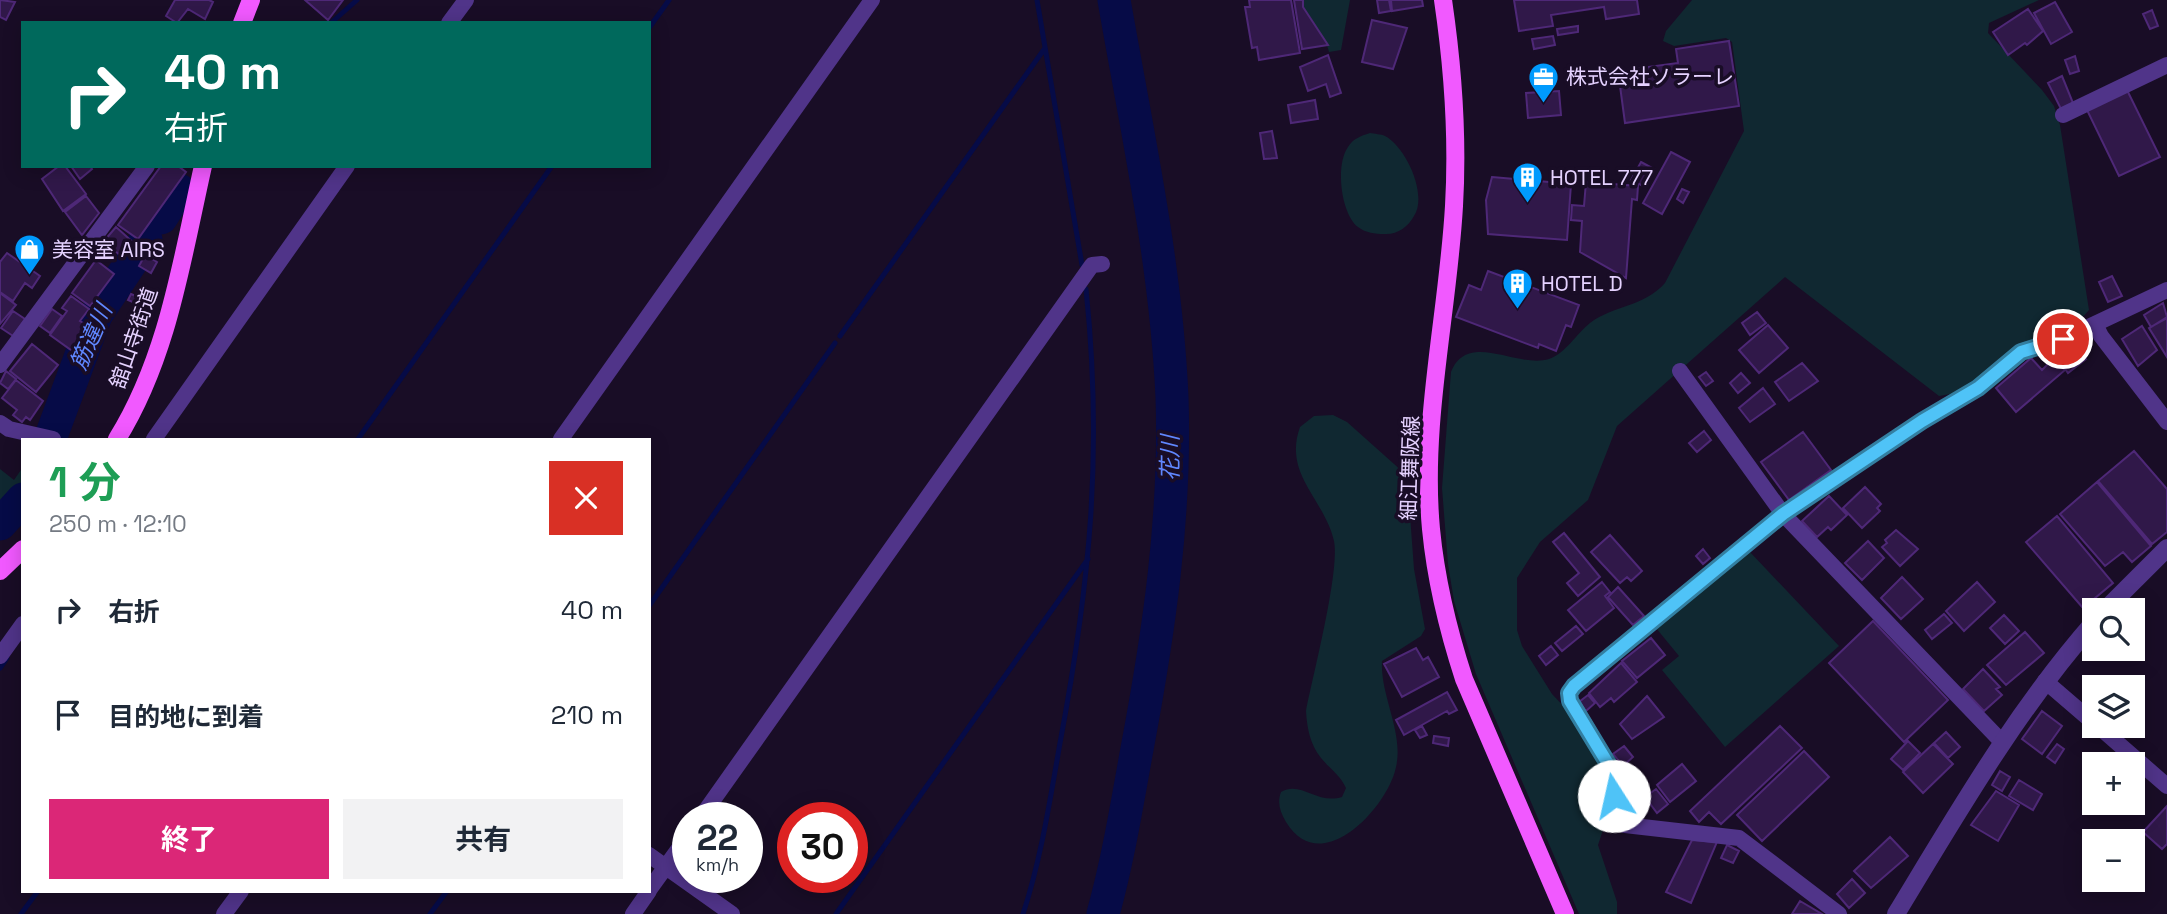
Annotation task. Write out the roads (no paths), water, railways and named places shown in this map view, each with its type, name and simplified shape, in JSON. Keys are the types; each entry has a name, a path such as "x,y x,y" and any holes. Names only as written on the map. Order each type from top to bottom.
{"main road":[{"path":"243,21 251,0"},
{"name":"細江舞阪線","path":"1443,0 1453,89 1455,168 1452,237 1430,449 1430,514 1435,566 1449,629 1464,679 1565,914"},
{"name":"舘山寺街道","path":"118,438 147,381 165,331 204,168"},
{"path":"0,571 21,551"}],"street":[{"path":"450,21 466,0"},
{"path":"562,438 872,0"},
{"path":"2063,115 2167,65"},
{"path":"0,365 146,168"},
{"path":"155,438 347,168"},
{"path":"712,802 1093,265 1102,264"},
{"path":"1839,914 1738,838 1625,825 1618,821 1613,772 1570,701 1569,693 1574,686 1783,514 1922,421 1978,388 2021,352 2053,343 2167,290"},
{"path":"2095,324 2101,336 2167,422"},
{"path":"1680,370 1783,514 2001,741"},
{"path":"0,423 18,432 50,438"},
{"path":"2117,598 2167,548"},
{"path":"0,656 21,627"},
{"path":"1896,914 2001,741 2082,637"},
{"path":"2045,681 2082,713"},
{"path":"2111,738 2167,786"},
{"path":"651,856 732,914"},
{"path":"651,888 672,859"},
{"path":"225,914 240,893"},
{"path":"633,914 648,893"}],"waterway":[{"path":"333,21 357,0"},
{"path":"651,25 669,0"},
{"path":"1037,0 1082,265"},
{"name":"花川","path":"1103,914 1126,811 1159,618 1173,441 1164,297 1114,0"},
{"path":"840,336 1045,48"},
{"path":"359,438 551,168"},
{"name":"筋違川","path":"161,218 179,190"},
{"name":"筋違川","path":"50,438 96,315 146,240"},
{"path":"1023,914 1049,808 1086,572 1093,462 1091,349 1086,289"},
{"path":"651,603 835,343"},
{"name":"筋違川","path":"0,524 21,501"},
{"path":"836,914 1088,559"},
{"path":"0,668 7,658"},
{"path":"21,914 37,893"},
{"path":"430,914 446,893"}],"place":[{"name":"株式会社ソラーレ","path":"1543,104"},
{"name":"HOTEL 777","path":"1527,205"},
{"name":"美容室 AIRS","path":"29,277"},
{"name":"HOTEL D","path":"1518,311"}]}
